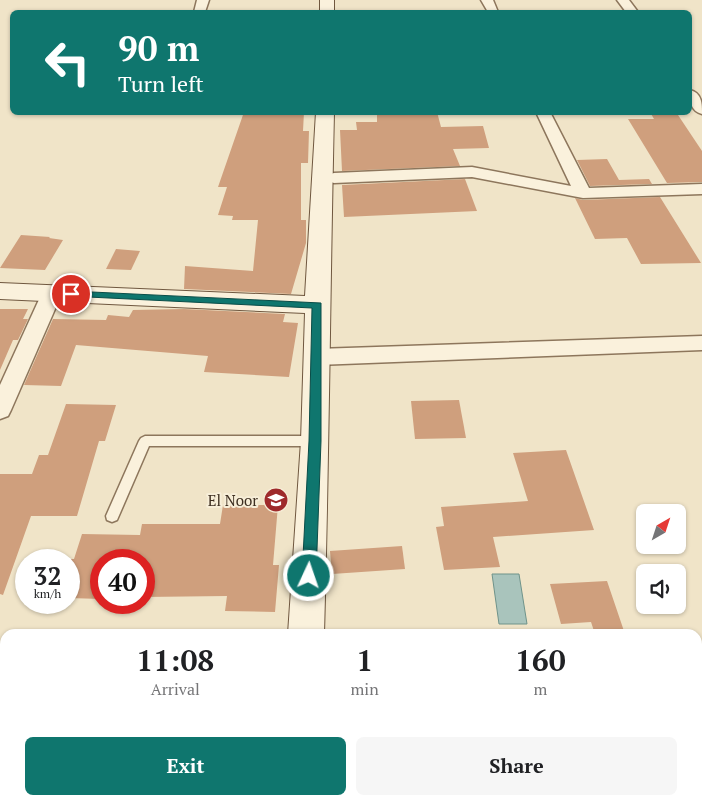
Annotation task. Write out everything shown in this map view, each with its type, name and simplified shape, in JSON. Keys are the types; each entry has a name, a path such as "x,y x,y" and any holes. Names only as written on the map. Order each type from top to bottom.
{"street":[{"path":"692,97 702,110"},
{"path":"306,629 315,441 317,305 325,115"},
{"path":"544,115 583,193"},
{"path":"334,178 472,172 583,193 702,190"},
{"path":"0,291 317,305"},
{"path":"0,410 52,293"},
{"path":"316,357 702,343"}],"lane":[{"path":"112,516 145,441 315,441"}],"water":[{"path":"492,574 519,574 527,624 499,624"}],"building":[{"path":"243,115 304,115 303,131 309,131 308,163 301,163 301,220 306,220 306,243 291,294 184,289 185,266 253,271 258,220 232,220 233,216 218,215 227,187 218,187"},
{"path":"377,115 438,115 441,127 483,126 489,148 453,149 460,166 342,171 340,130 357,130 356,122 377,122"},
{"path":"652,115 678,115 702,151 702,182 667,183 628,119 654,119"},
{"path":"607,159 619,180 649,179 652,184 590,186 577,160"},
{"path":"465,179 477,211 344,217 342,185"},
{"path":"660,197 701,263 641,264 627,238 595,239 575,198 583,200"},
{"path":"21,235 63,240 45,270 0,268"},
{"path":"116,249 140,251 131,270 106,269"},
{"path":"0,309 28,309 23,319 28,319 18,340 13,340 0,370"},
{"path":"184,309 285,314 283,322 298,323 289,377 204,372 208,356 76,345 61,386 24,385 53,319 106,320 108,315 129,317 133,310"},
{"path":"459,400 466,438 415,439 411,401"},
{"path":"66,404 116,405 105,441 99,441 77,516 31,516 19,549 15,549 15,561 3,595 0,594 0,474 32,474 39,455 48,455"},
{"path":"566,450 594,530 493,537 500,567 444,570 436,527 444,526 441,507 528,501 513,453"},
{"path":"223,505 278,505 273,565 279,565 275,612 225,611 227,596 155,597 155,549 90,549 90,599 80,598 80,549 77,549 82,534 140,535 142,524 220,524"},
{"path":"402,546 405,569 332,574 330,551"},
{"path":"607,581 623,629 593,629 591,622 561,624 550,584"}],"place":[{"name":"El Noor","path":"276,500"}],"route":[{"path":"71,294 317,305 315,441 309,576"}]}
